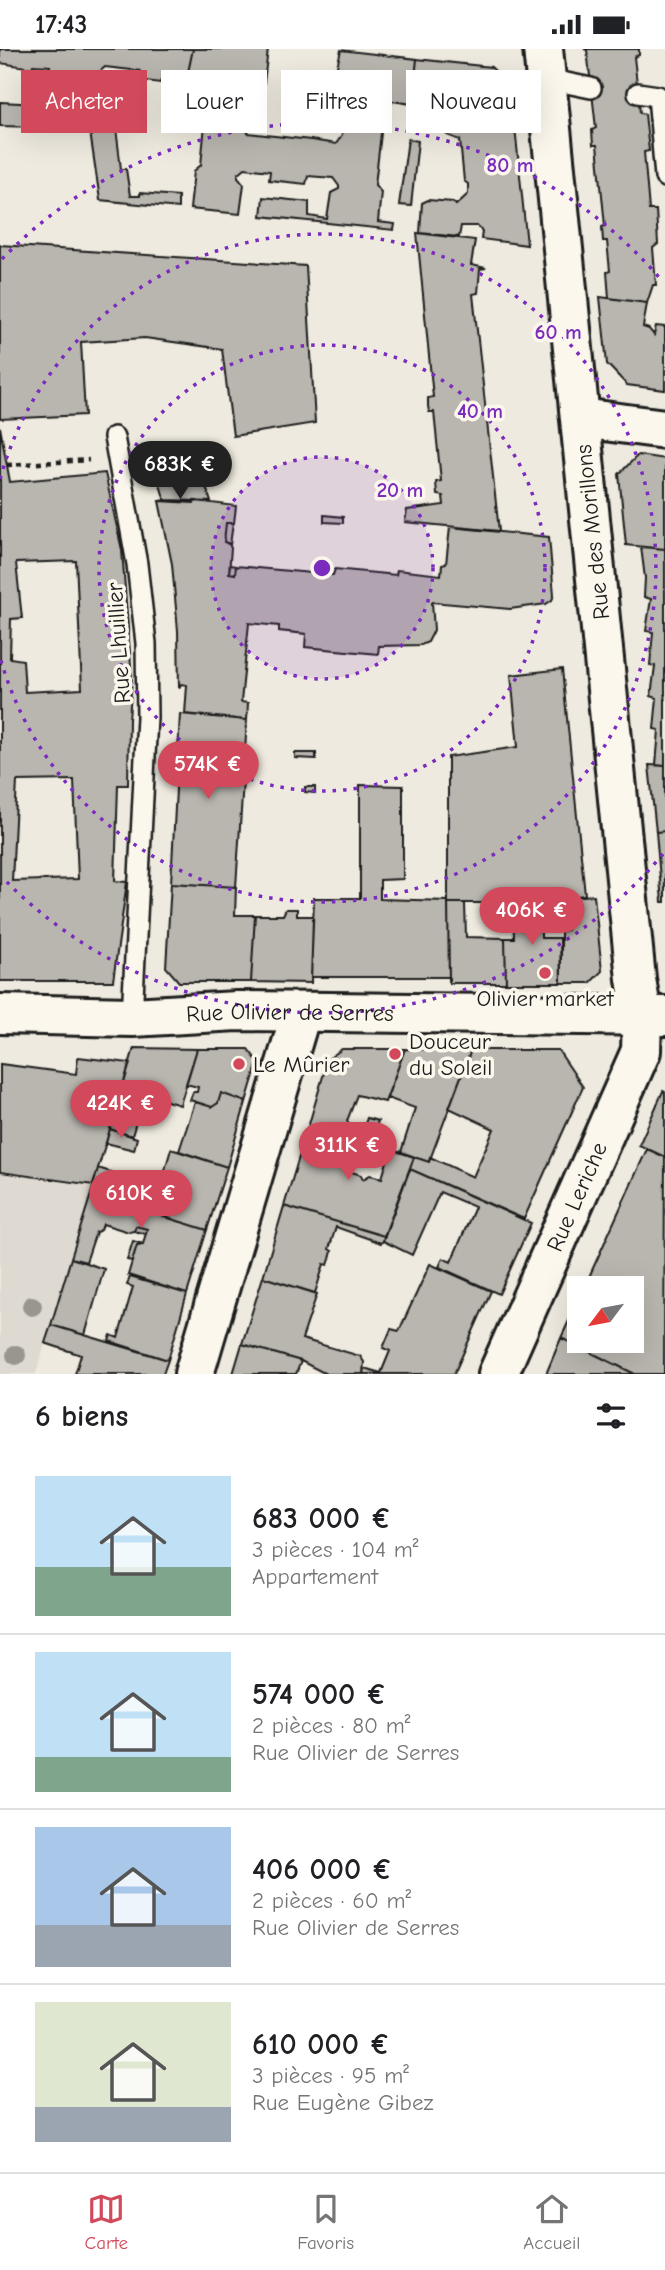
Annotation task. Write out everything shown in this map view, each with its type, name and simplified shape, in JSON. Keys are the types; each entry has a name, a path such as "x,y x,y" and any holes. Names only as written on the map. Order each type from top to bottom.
{"street":[{"name":"Rue des Morillons","path":"545,64 636,979 654,1016"},
{"path":"581,418 665,429"},
{"name":"Rue Olivier de Serres","path":"0,1014 132,1017 237,1011 654,1016"},
{"path":"194,1374 300,1013"},
{"name":"Rue Leriche","path":"498,1374 654,1016"}],"lane":[{"path":"545,64 592,88"},
{"path":"638,93 658,96 665,177"},
{"name":"Rue Lhuillier","path":"114,436 137,564 146,643 147,717 132,1017"}],"path":[{"path":"7,465 80,461"}],"shaded area":[{"path":"78,1057 130,1063 36,1374 0,1374 0,1064 75,1074"}],"building":[{"path":"0,49 193,49 188,70 161,70 160,83 147,81 147,70 105,67 102,70 50,70 50,66 33,65 32,68 0,63"},
{"path":"193,49 268,49 266,70 188,70"},
{"path":"584,49 639,49 639,55 634,57 640,113 645,114 649,151 644,152 649,210 656,210 658,244 653,248 656,285 653,285 647,303 609,298 607,272 610,271 607,241 603,241 602,227 605,226 597,145 593,145 592,130 596,128 587,50"},
{"path":"341,50 417,59 416,70 406,70 406,103 392,101 392,70 336,70"},
{"path":"417,59 491,67 494,70 416,70"},
{"path":"0,102 21,103 21,127 0,126"},
{"path":"90,133 117,133 121,169 126,169 130,196 140,196 140,193 178,196 178,208 100,200"},
{"path":"204,133 248,133 336,144 342,133 381,133 375,185 381,192 378,222 395,224 394,230 261,216 263,197 309,202 309,216 327,219 331,193 339,189 339,186 333,178 308,176 306,184 269,180 270,171 245,168 238,174 244,184 240,214 190,209 194,171 201,165"},
{"path":"445,133 516,133 527,245 481,239 482,231 477,226 461,226 459,237 420,233 422,203 428,200 453,202 456,205 468,194 460,140"},
{"path":"408,139 418,141 411,206 399,205"},
{"path":"417,233 475,240 471,265 486,268 480,269 478,293 473,294 499,531 405,522 407,510 444,505 443,496 437,495 436,482 441,481 434,412 429,412 428,406 428,398 433,397"},
{"path":"0,245 306,266 315,423 233,436 222,349 145,338 81,342 85,415 0,419"},
{"path":"600,297 647,303 643,327 654,335 656,326 665,327 665,390 627,385 607,364"},
{"path":"0,427 10,482 105,473 122,550 132,678 128,785 118,785 115,881 127,882 113,981 0,981","holes":["76,561 82,689 25,692 23,660 10,658 11,619 22,618 16,563","74,780 78,879 12,881 17,781"]},
{"path":"638,455 665,459 665,549 626,545 619,474"},
{"path":"159,481 204,481 211,502 166,500"},
{"path":"166,500 196,501 159,501"},
{"path":"159,501 196,501 236,506 234,523 226,523 224,542 231,548 229,573 235,574 236,566 333,575 335,569 396,575 397,570 441,575 442,565 446,564 450,527 549,537 554,595 546,604 510,609 432,602 434,630 428,642 421,645 379,646 378,654 305,647 306,634 279,631 279,626 249,623 241,702 248,703 247,720 185,714 187,685 181,684 179,688 178,631 172,564"},
{"path":"324,515 343,517 343,523 324,522"},
{"path":"226,523 233,523 230,545 224,542"},
{"path":"641,547 665,549 665,766 656,765 659,730 654,729 657,698 651,696 655,666 650,665 653,632 646,631 651,599 644,597 645,578"},
{"path":"230,565 236,566 235,574 229,573"},
{"path":"562,669 585,895 524,903 448,903 448,757 518,747 511,675"},
{"path":"180,714 247,720 236,887 171,883"},
{"path":"295,753 316,753 316,759 295,758"},
{"path":"649,765 665,766 665,831 656,832"},
{"path":"360,785 403,786 403,879 380,880 380,899 448,901 449,977 311,977 314,898 360,898"},
{"path":"305,787 315,787 315,793 305,792"},
{"path":"665,831 665,902 662,902 656,832"},
{"path":"171,883 236,887 235,915 255,915 251,982 179,982 166,967"},
{"path":"594,895 602,971 590,983 561,983 561,931 567,930 568,915 560,915 559,898"},
{"path":"559,898 560,908 541,908 541,938 560,938 561,983 506,983 505,938 514,938 513,903"},
{"path":"448,903 465,903 466,937 505,938 506,983 449,983"},
{"path":"286,909 297,909 297,916 313,916 311,983 251,982 255,915 283,915"},
{"path":"134,1048 197,1049 180,1105 154,1097 147,1118 138,1115 132,1136 110,1129"},
{"path":"197,1049 248,1049 258,1062 246,1102 221,1093 218,1103 212,1107 190,1100 198,1087 186,1084"},
{"path":"342,1049 405,1049 385,1102 357,1095 347,1121 355,1134 361,1135 367,1118 378,1121 369,1148 307,1131 328,1059"},
{"path":"405,1049 471,1050 429,1162 401,1152 415,1108 387,1098"},
{"path":"471,1050 558,1050 583,1087 524,1219 410,1169 414,1157 429,1162 430,1157 473,1177 494,1129 449,1108"},
{"path":"78,1057 130,1063 93,1185 0,1172 0,1064 76,1074"},
{"path":"663,1091 665,1092 665,1157 639,1145"},
{"path":"221,1093 246,1102 227,1167 179,1151 195,1102 212,1107 218,1103"},
{"path":"110,1129 137,1138 134,1150 106,1143"},
{"path":"307,1131 369,1148 371,1143 414,1157 384,1236 284,1206","holes":["354,1152 373,1158 379,1154 388,1158 382,1178 370,1175 363,1179 361,1175 347,1173"]},
{"path":"171,1149 227,1167 207,1230 91,1194 98,1168 146,1183 149,1186 146,1195 156,1201"},
{"path":"647,1149 665,1157 664,1374 635,1374 592,1353 644,1353 644,1276 589,1276"},
{"path":"410,1169 531,1223 499,1294 439,1267 443,1258 451,1262 475,1207 440,1192 412,1255 383,1241"},
{"path":"91,1194 207,1230 187,1294 128,1275 137,1245 143,1244 147,1229 136,1226 134,1231 129,1232 103,1224 101,1230 96,1232 86,1262 71,1258"},
{"path":"284,1206 384,1236 383,1241 381,1243 336,1227 329,1249 332,1251 330,1259 328,1265 324,1264 315,1293 263,1277"},
{"path":"136,1226 147,1229 146,1234 134,1231"},
{"path":"133,1241 140,1243 132,1261 127,1260"},
{"path":"71,1258 104,1269 85,1335 51,1325"},
{"path":"430,1264 491,1291 454,1374 363,1374 364,1368 381,1373 390,1351 383,1348 391,1329 399,1331"},
{"path":"130,1277 187,1294 168,1360 109,1341 111,1335 118,1338 133,1287 127,1285"},
{"path":"263,1277 317,1294 302,1339 360,1356 364,1362 363,1374 326,1374 301,1361 242,1344"},
{"path":"51,1325 168,1360 163,1374 75,1374 81,1355 45,1343"},
{"path":"567,1325 567,1341 561,1338"},
{"path":"561,1338 567,1341 567,1353 592,1353 635,1374 546,1374"},
{"path":"242,1344 301,1361 296,1374 233,1374"}],"place":[{"name":"Olivier market","path":"545,973"},
{"name":"Douceur du Soleil","path":"395,1054"},
{"name":"Le Mûrier","path":"239,1064"}]}
